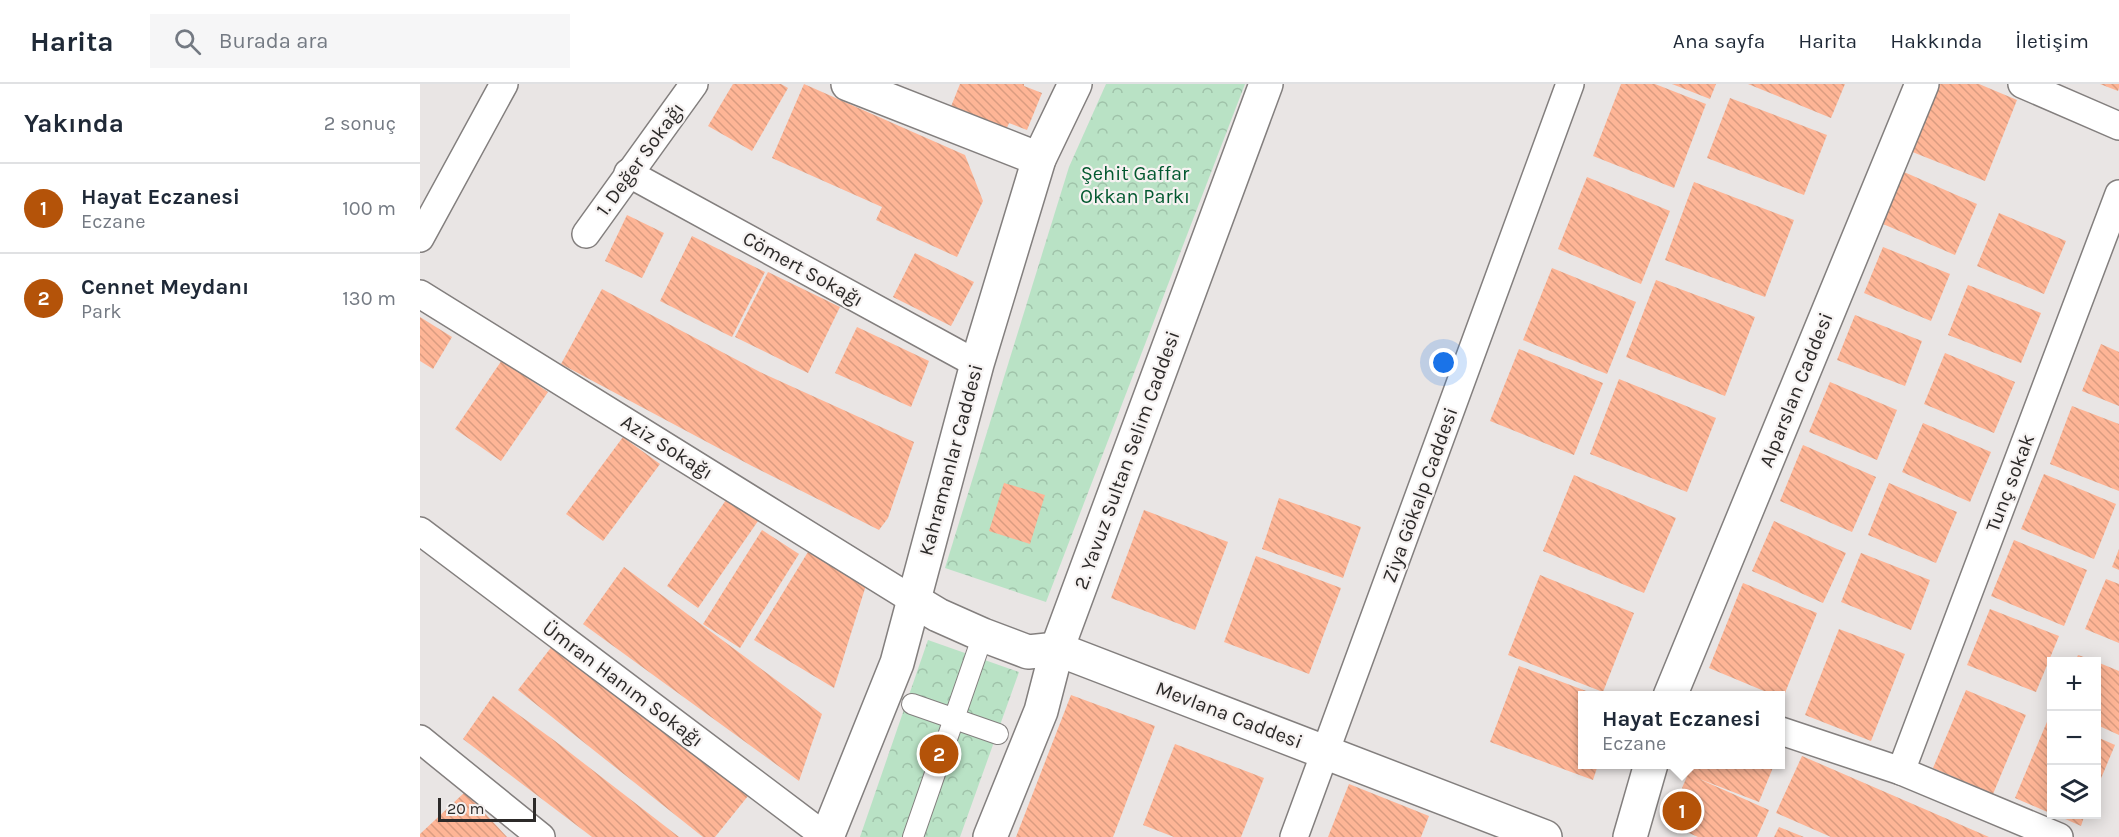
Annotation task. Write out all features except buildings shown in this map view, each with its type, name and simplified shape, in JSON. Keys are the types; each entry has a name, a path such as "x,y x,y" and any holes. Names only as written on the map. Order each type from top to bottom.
{"street":[{"path":"420,238 504,84"},
{"name":"1. Değer Sokağı","path":"586,234 694,84"},
{"path":"848,84 1039,159"},
{"name":"Kahramanlar Caddesi","path":"827,837 897,663 977,364 1039,159 1075,84"},
{"name":"2. Yavuz Sultan Selim Caddesi","path":"990,837 1041,711 1057,650 1266,84"},
{"name":"Ziya Gökalp Caddesi","path":"1294,837 1570,84"},
{"name":"Alparslan Caddesi","path":"1673,691 1922,84"},
{"path":"2022,84 2119,126"},
{"name":"Cömert Sokağı","path":"628,173 977,364"},
{"name":"Tunç sokak","path":"1901,771 2119,194"},
{"name":"Aziz Sokağı","path":"420,294 913,600"},
{"name":"Ümran Hanım Sokağı","path":"420,531 827,837"},
{"name":"Mevlana Caddesi","path":"913,600 938,615 1028,652 1057,650 1545,837"},
{"path":"913,837 983,635"},
{"path":"912,704 998,734"},
{"path":"1785,732 1901,771 2060,837"},
{"path":"420,740 541,837"},
{"path":"1630,837 1650,769"}],"green space":[{"name":"Şehit Gaffar Okkan Parkı","path":"1106,84 1245,84 1046,602 945,568 1069,167"},
{"path":"928,640 1019,672 960,837 860,837"}],"place":[{"name":"Cennet Meydanı","path":"939,754"},
{"name":"Hayat Eczanesi","path":"1682,811"}]}
